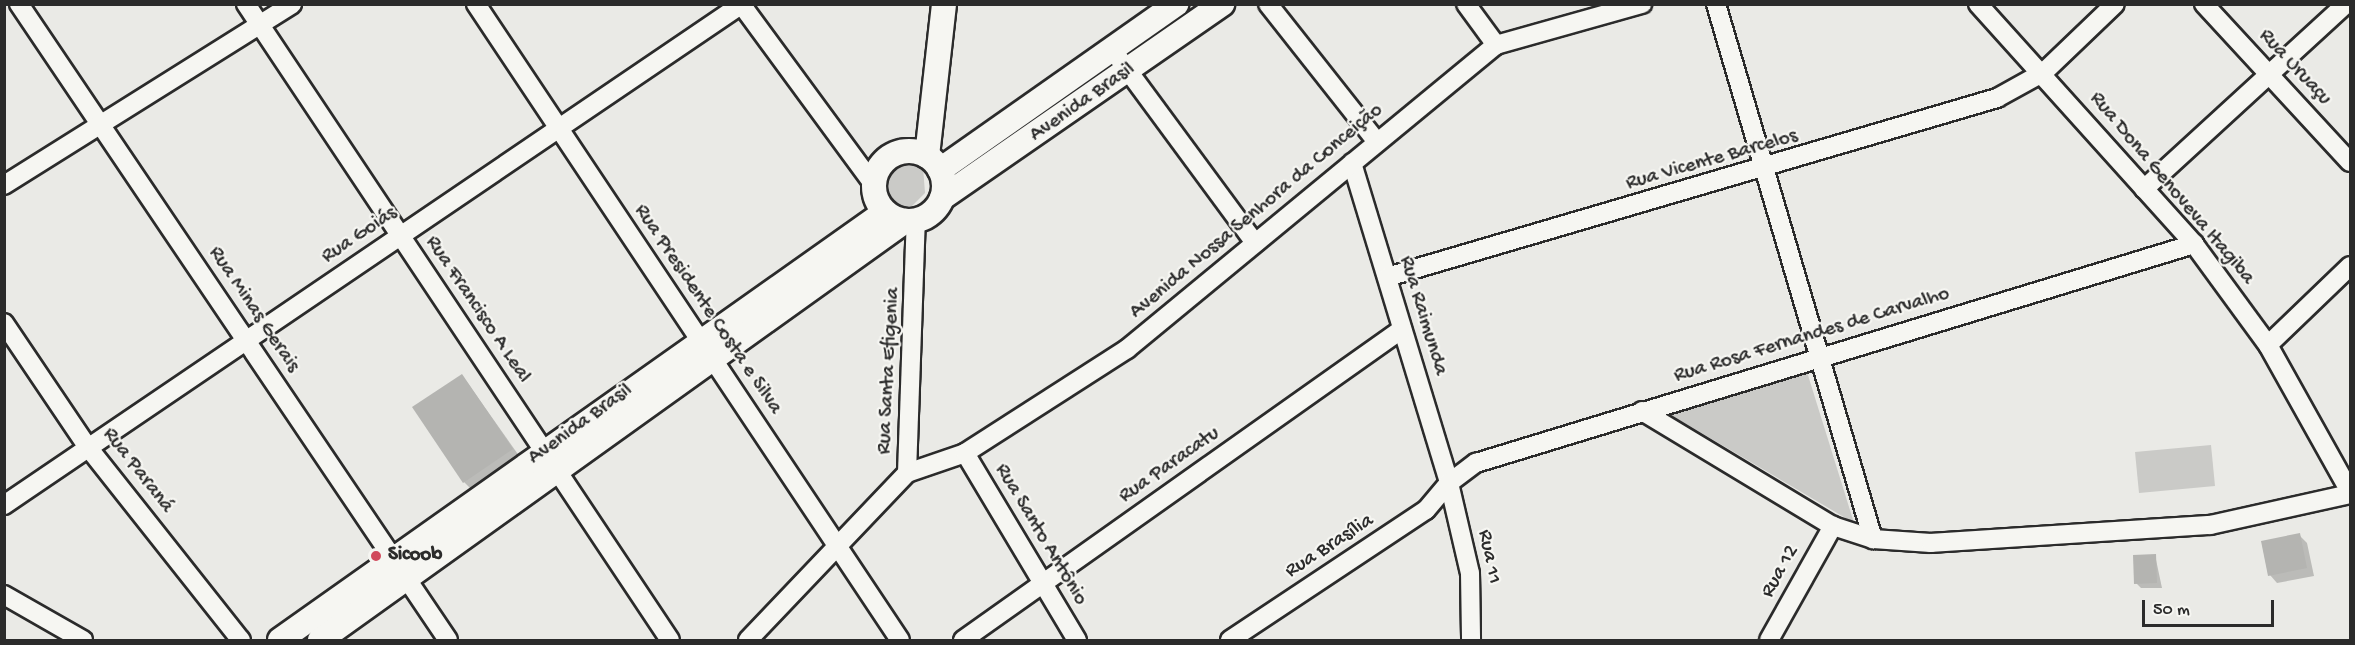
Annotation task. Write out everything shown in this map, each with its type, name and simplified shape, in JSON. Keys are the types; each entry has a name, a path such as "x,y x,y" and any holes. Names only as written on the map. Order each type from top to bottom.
{"street":[{"name":"Rua Minas Gerais","path":"19,4 448,640"},
{"name":"Rua Francisco A Leal","path":"246,4 670,640"},
{"path":"4,185 292,4"},
{"name":"Rua Presidente Costa e Silva","path":"476,4 715,360 837,550 900,640"},
{"path":"741,5 873,184 902,218 942,198 934,163 944,4"},
{"name":"Avenida Brasil","path":"934,163 1112,49 1176,4"},
{"name":"Avenida Brasil","path":"942,198 1127,74 1222,4"},
{"path":"1268,4 1377,142"},
{"path":"1466,4 1496,45"},
{"name":"Avenida Nossa Senhora da Conceição","path":"906,473 964,453 1127,348 1496,45 1642,4"},
{"path":"1716,4 1818,358 1873,539"},
{"name":"Rua Dona Genoveva Itagiba","path":"1978,4 2044,72 2194,244 2268,345 2350,493"},
{"name":"Rua Vicente Barcelos","path":"1387,277 1764,170 1997,98 2044,72 2115,4"},
{"name":"Rua Uruaçu","path":"2204,4 2350,162"},
{"path":"2144,189 2346,4"},
{"name":"Rua Goiás","path":"4,505 87,446 741,5"},
{"path":"1112,49 1127,74 1255,243"},
{"path":"873,184 882,162 892,154 904,151 934,163"},
{"name":"Rua Raimunda","path":"1352,162 1449,483"},
{"name":"Avenida Brasil","path":"320,640 401,568 544,451 701,339 902,218"},
{"name":"Avenida Brasil","path":"280,640 557,471 715,360 902,218"},
{"name":"Rua Santa Efigenia","path":"748,640 837,550 906,473 902,218"},
{"name":"Rua Rosa Fernandes de Carvalho","path":"1449,483 1476,463 2194,244"},
{"path":"2268,345 2350,266"},
{"name":"Rua Paraná","path":"4,323 87,446 241,640"},
{"name":"Rua Paracatu","path":"963,640 1402,329"},
{"path":"1642,411 1833,526 1873,539 1931,543 2210,525 2350,493"},
{"name":"Rua Santo Antônio","path":"964,453 1077,640"},
{"name":"Rua Brasília","path":"1230,640 1426,510 1449,483"},
{"name":"Rua 11","path":"1449,483 1471,582 1471,640"},
{"name":"Rua 12","path":"1769,640 1833,526"},
{"path":"4,595 83,640"}],"shaded area":[{"path":"908,154 923,167 925,193 912,206 900,206 888,202 878,182 882,172"},
{"path":"1807,372 1854,523 1671,415"},
{"path":"2211,445 2215,486 2139,493 2135,452"}],"building":[{"path":"462,374 513,449 463,483 412,407"},
{"path":"2300,533 2307,568 2268,576 2261,541"},
{"path":"2156,554 2157,583 2134,584 2133,555"}],"place":[{"name":"Sicoob","path":"376,556"}]}
